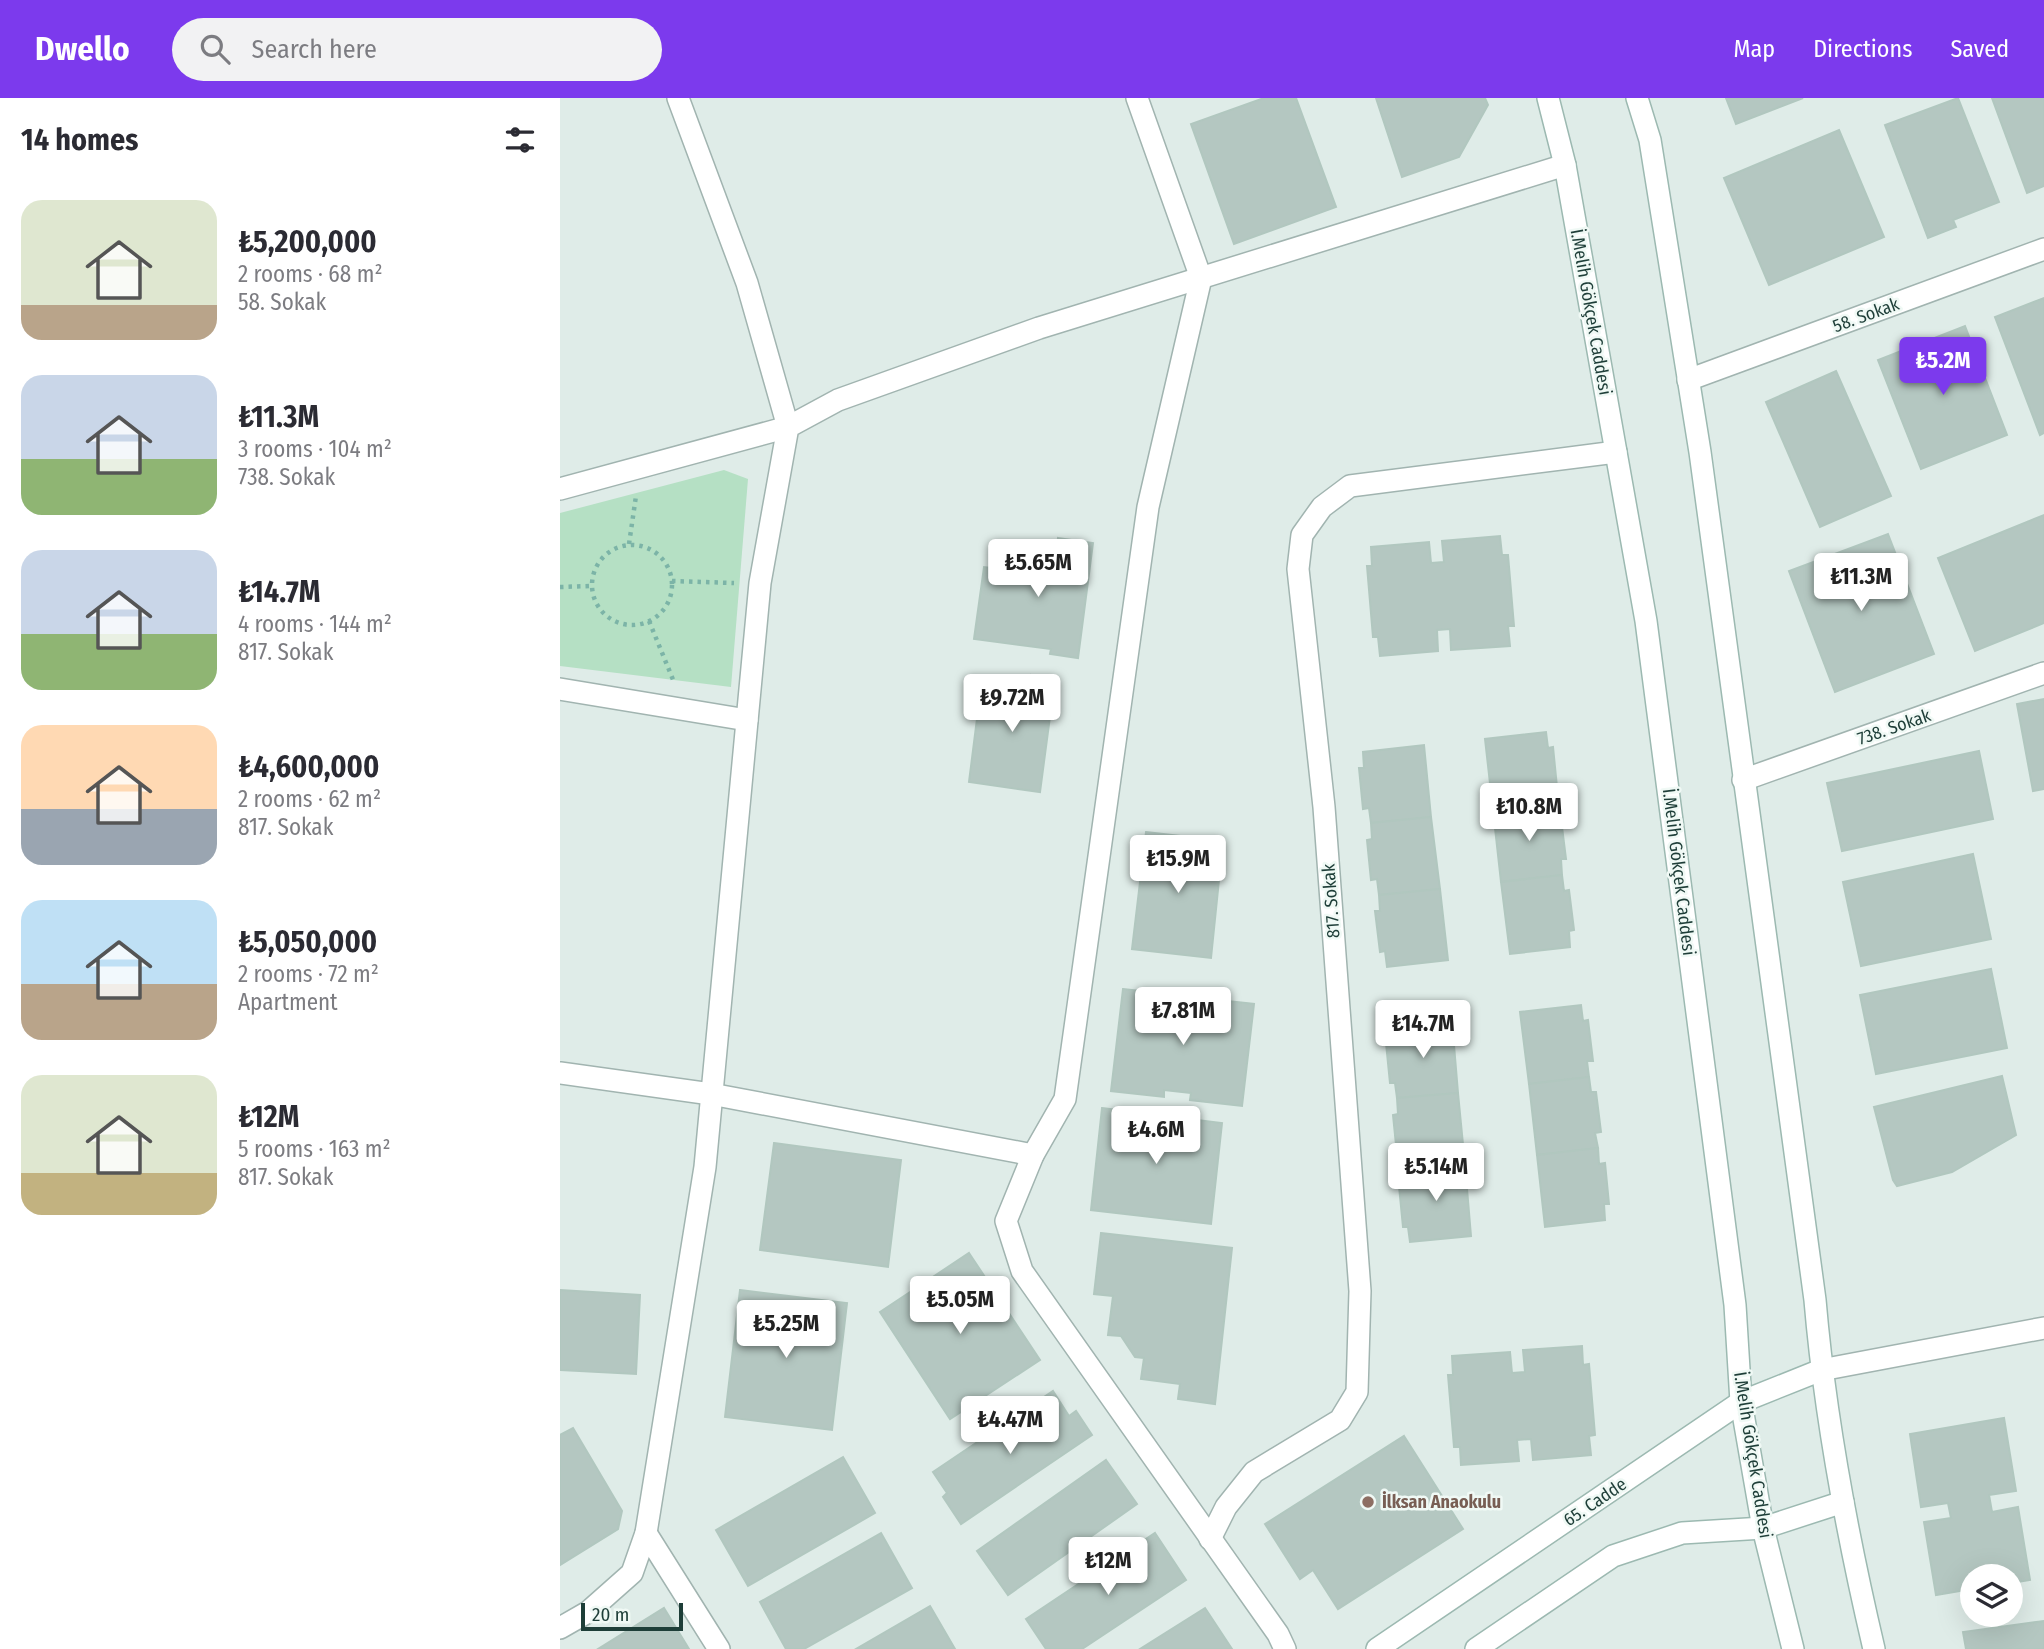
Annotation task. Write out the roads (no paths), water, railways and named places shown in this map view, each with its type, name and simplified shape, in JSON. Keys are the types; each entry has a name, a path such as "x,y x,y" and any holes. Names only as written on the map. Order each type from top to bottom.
{"street":[{"path":"560,1628 588,1612 632,1573 646,1533 705,1167 760,583 788,427 747,283 678,98"},
{"path":"1136,98 1201,278 1148,507 1065,1099 1032,1155 1006,1221 1022,1270 1278,1634 1285,1649"},
{"name":"İ.Melih Gökçek Caddesi","path":"1548,98 1565,165 1646,621 1735,1306 1741,1402 1763,1528 1793,1649"},
{"path":"1637,98 1650,140 1700,452 1815,1300 1821,1370 1843,1502 1874,1649"},
{"path":"560,488 788,427 850,395 1039,328 1565,165"},
{"name":"58. Sokak","path":"1688,380 2044,249"},
{"name":"817. Sokak","path":"1210,1539 1226,1507 1254,1472 1340,1420 1357,1392 1360,1292 1324,807 1297,569 1302,535 1322,507 1350,486 1616,452"},
{"name":"738. Sokak","path":"1743,780 2044,673"},
{"path":"560,690 747,720"},
{"path":"560,1073 711,1094 1032,1155"},
{"name":"65. Cadde","path":"1377,1649 1741,1402 1821,1370 2044,1328"},
{"path":"1476,1649 1613,1556 1682,1532 1763,1528 1843,1502"},
{"path":"646,1533 719,1649"}],"place":[{"name":"İlksan Anaokulu","path":"1368,1502"}]}
